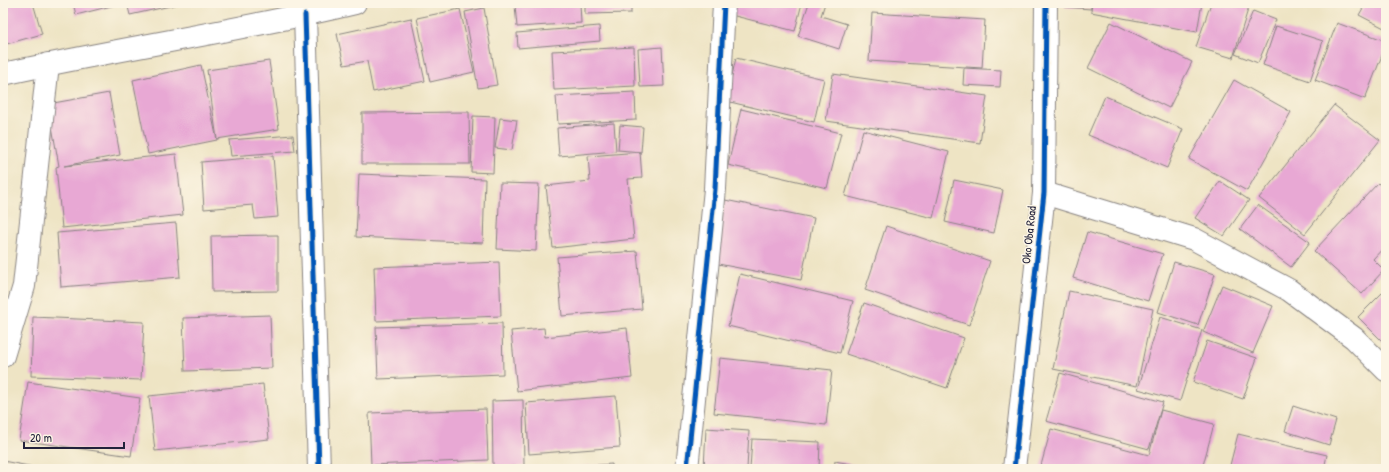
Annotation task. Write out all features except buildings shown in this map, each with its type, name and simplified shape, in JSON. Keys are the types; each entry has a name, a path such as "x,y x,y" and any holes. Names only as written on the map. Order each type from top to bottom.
{"street":[{"path":"3,74 305,15 355,3"},
{"path":"687,469 715,189 724,3"},
{"name":"Oko Oba Road","path":"1014,469 1044,193 1046,3"},
{"path":"305,15 319,469"},
{"path":"3,356 24,286 48,64"},
{"path":"1044,193 1194,239 1289,290 1354,338 1386,370"}],"cycle path":[{"path":"687,469 715,189 724,3"},
{"path":"1014,469 1044,193 1046,3"},
{"path":"305,15 319,469"}]}
